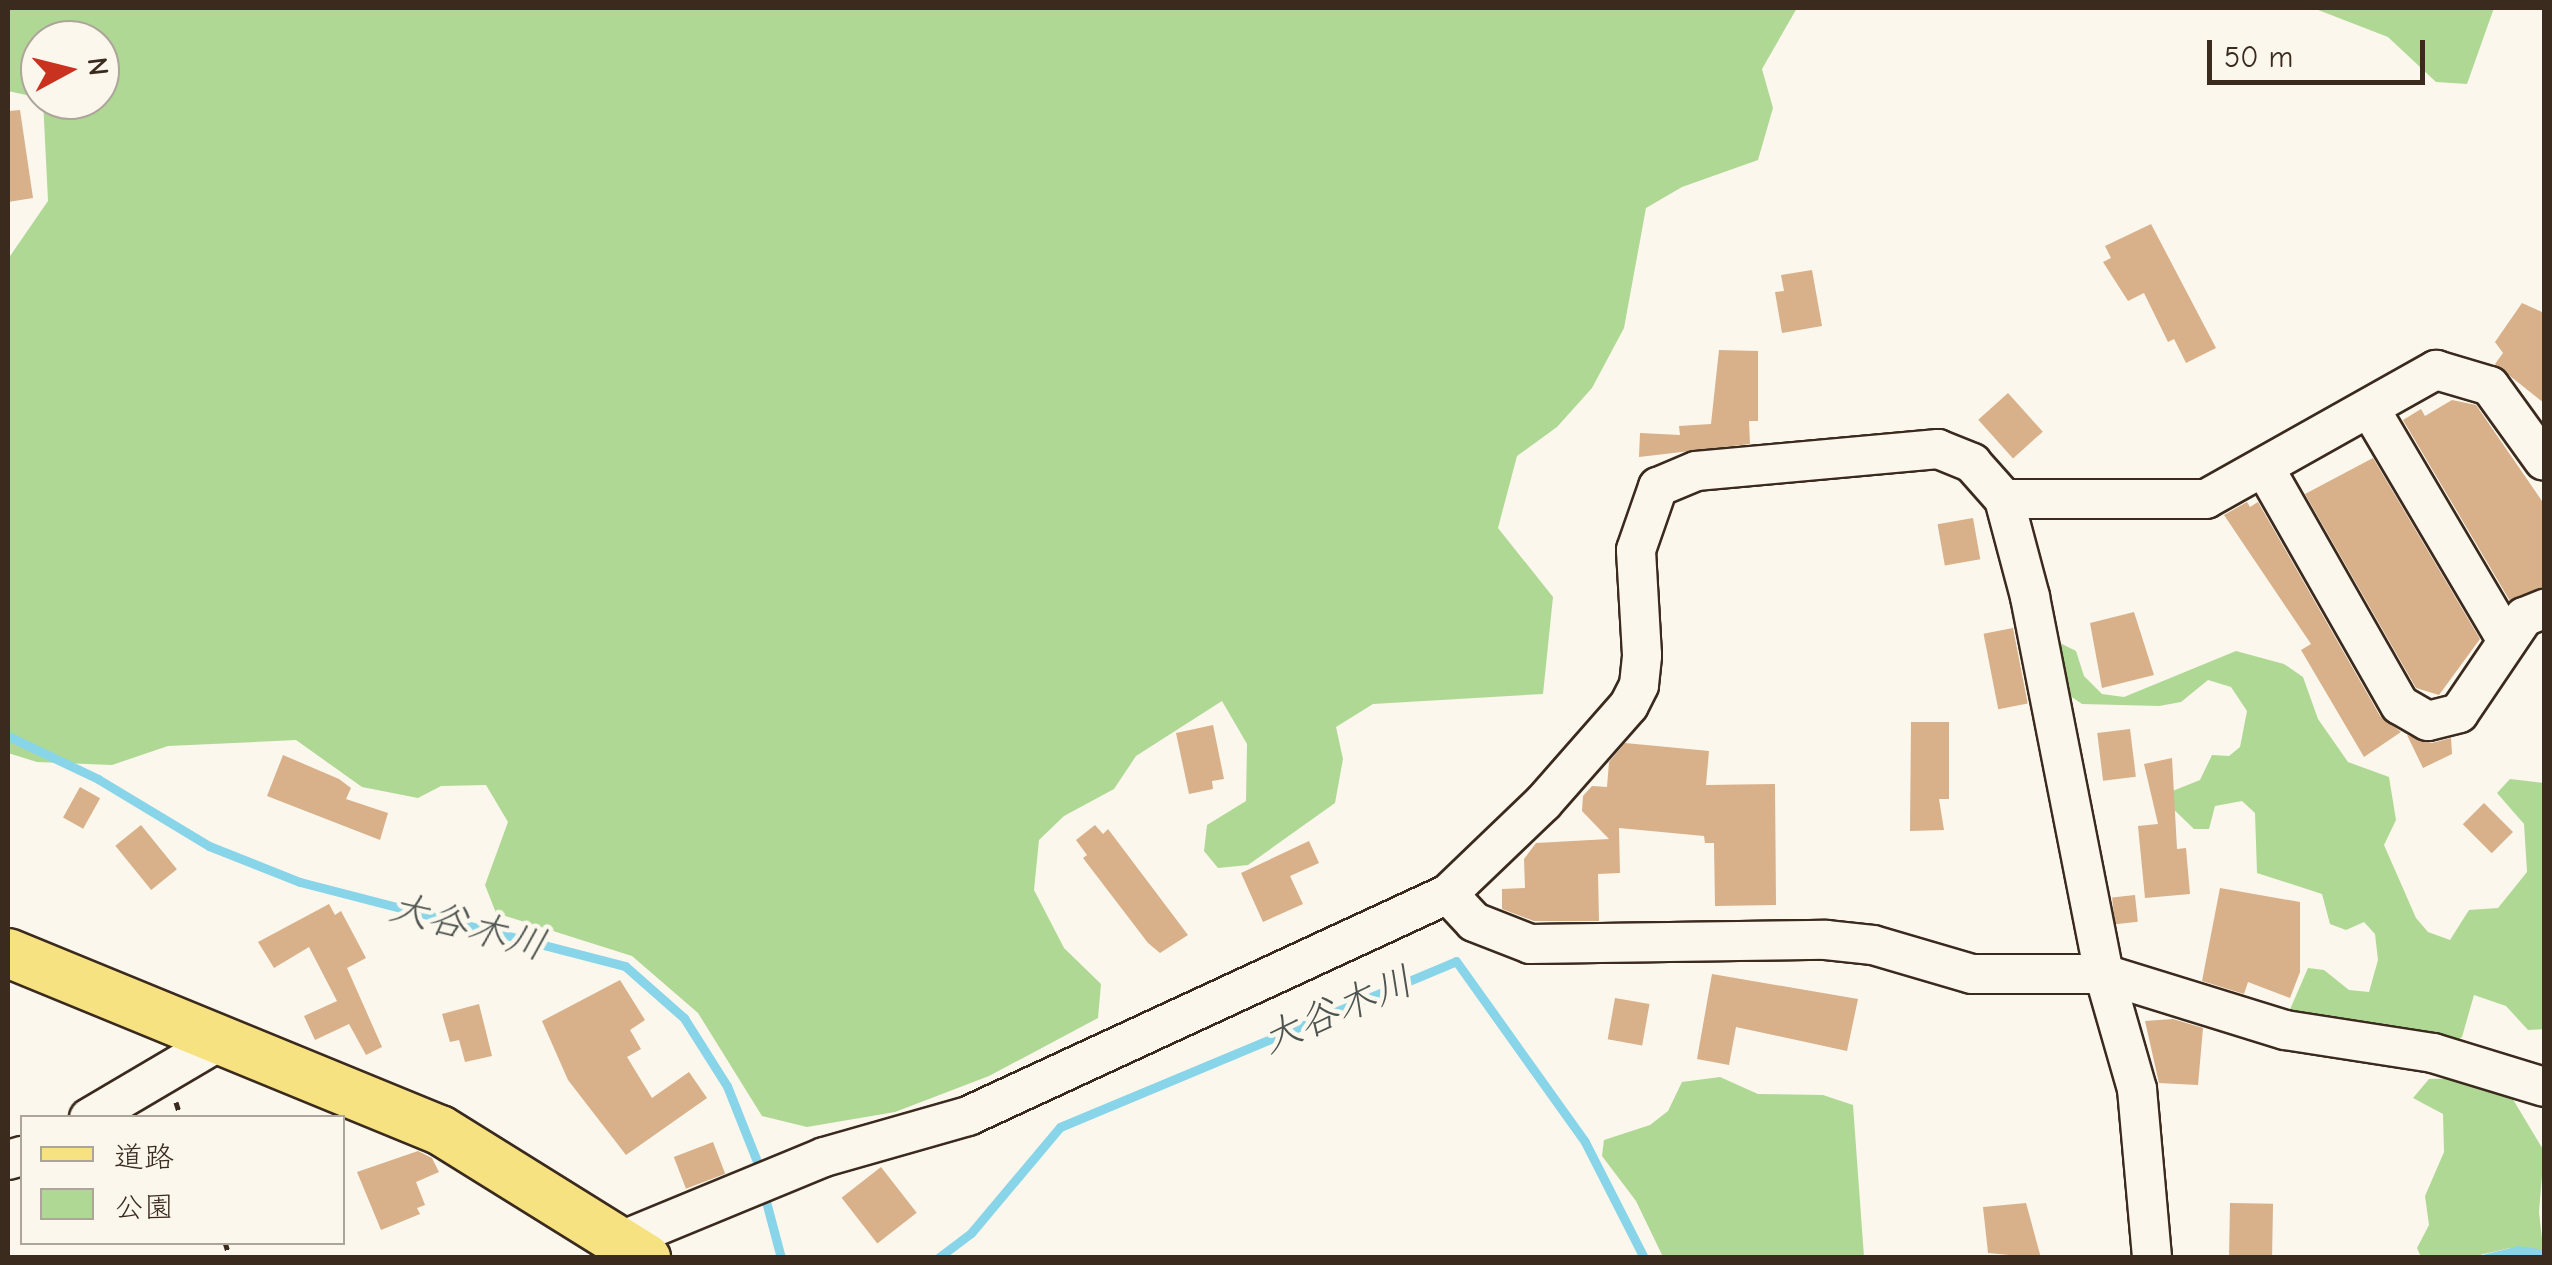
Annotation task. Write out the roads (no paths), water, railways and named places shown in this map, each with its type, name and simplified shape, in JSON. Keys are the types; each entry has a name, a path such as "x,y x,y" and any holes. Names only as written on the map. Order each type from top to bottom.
{"main road":[{"path":"8,953 225,1038 440,1130 634,1249"}],"street":[{"path":"2004,498 2181,502 2206,499 2436,370 2473,377 2490,386 2542,451"},
{"path":"2370,409 2506,640"},
{"path":"634,1249 744,1190 968,1116 1448,894 1543,803 1634,696 1642,654 1636,550 1658,487 1696,471 1938,449 1972,462 2004,498 2030,597 2104,974 2146,1144 2152,1258"},
{"path":"2264,467 2400,705 2428,721 2459,713 2524,617 2544,609"},
{"path":"1448,894 1474,922 1530,944 1826,940 1874,945 1972,974 2104,974 2285,1030 2433,1053 2544,1087"},
{"path":"94,1115 225,1038"}],"waterway":[{"name":"大谷木川","path":"8,736 98,779 209,846 300,882 625,966 684,1018 727,1086 762,1174"},
{"name":"大谷木川","path":"938,1258 971,1233 1060,1127 1456,961 1585,1142 1644,1258"},
{"name":"大谷木川","path":"764,1194 781,1258"},
{"path":"2486,1258 2517,1250 2544,1254"}]}
